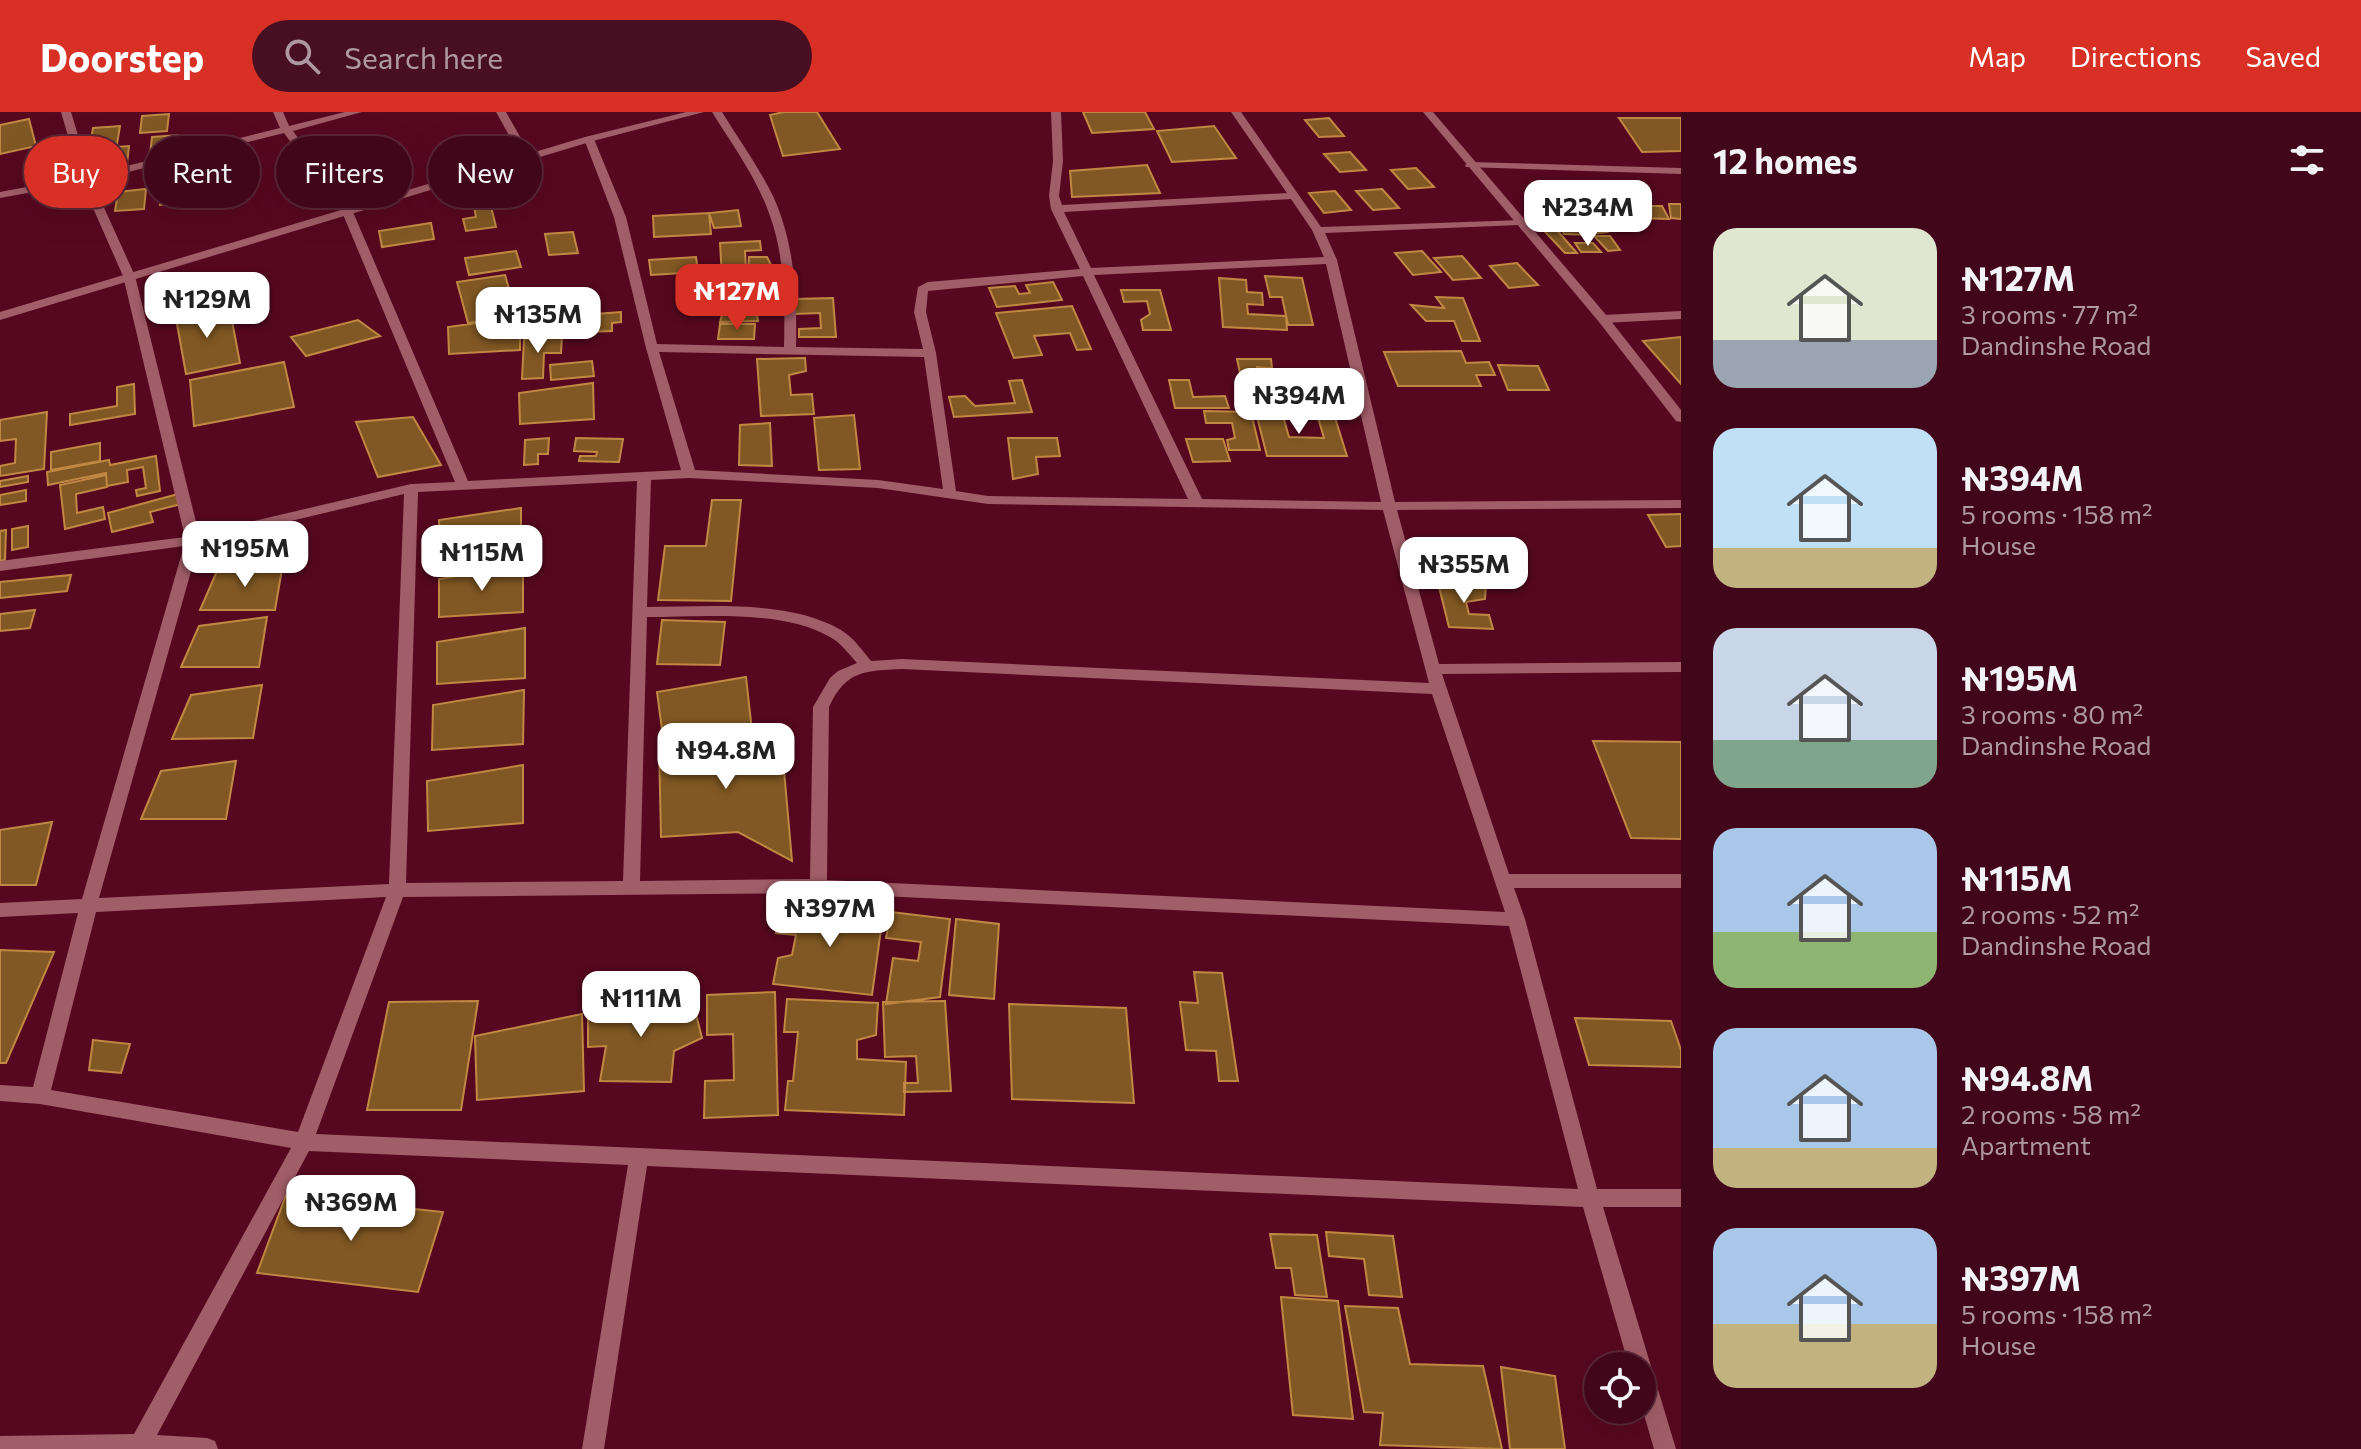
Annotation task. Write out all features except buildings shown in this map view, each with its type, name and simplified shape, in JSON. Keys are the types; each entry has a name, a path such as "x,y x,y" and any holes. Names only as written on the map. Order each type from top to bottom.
{"street":[{"path":"66,112 73,136"},
{"path":"278,112 285,128 347,212 463,484"},
{"path":"128,168 357,112"},
{"path":"501,112 515,136"},
{"path":"542,153 699,112"},
{"path":"717,112 769,198 787,254 790,349"},
{"path":"1056,112 1058,161 1054,196 1057,209 1198,505"},
{"path":"1236,112 1318,230 1331,260 1389,506 1438,689 1516,919 1590,1198 1636,1352"},
{"path":"1428,112 1603,319 1681,418"},
{"path":"589,139 620,217 652,348 689,474"},
{"path":"1470,165 1681,171"},
{"path":"0,316 428,188"},
{"path":"0,195 24,191"},
{"path":"1057,209 1294,196"},
{"path":"40,1096 89,904 193,540 129,276 99,208"},
{"path":"1318,230 1519,222"},
{"path":"950,494 930,353 920,312 919,294 928,286 1085,272 1331,260"},
{"path":"1603,319 1681,315"},
{"path":"652,348 930,353"},
{"path":"0,566 193,540 411,488 689,474 878,484 988,500 1198,505 1681,504"},
{"path":"631,886 644,476"},
{"path":"140,1445 304,1142 397,890 411,488"},
{"path":"639,612 782,616 839,635 867,666"},
{"path":"818,886 821,707 830,683 841,675 867,666 902,664 1438,689"},
{"path":"1433,669 1681,667"},
{"path":"1504,881 1681,881"},
{"path":"0,910 397,890 818,886 1516,919"},
{"path":"0,1093 40,1096 304,1142 1590,1198 1681,1198"},
{"path":"593,1449 639,1158"},
{"path":"1656,1419 1665,1449"},
{"path":"0,1447 140,1445 207,1449"}]}
